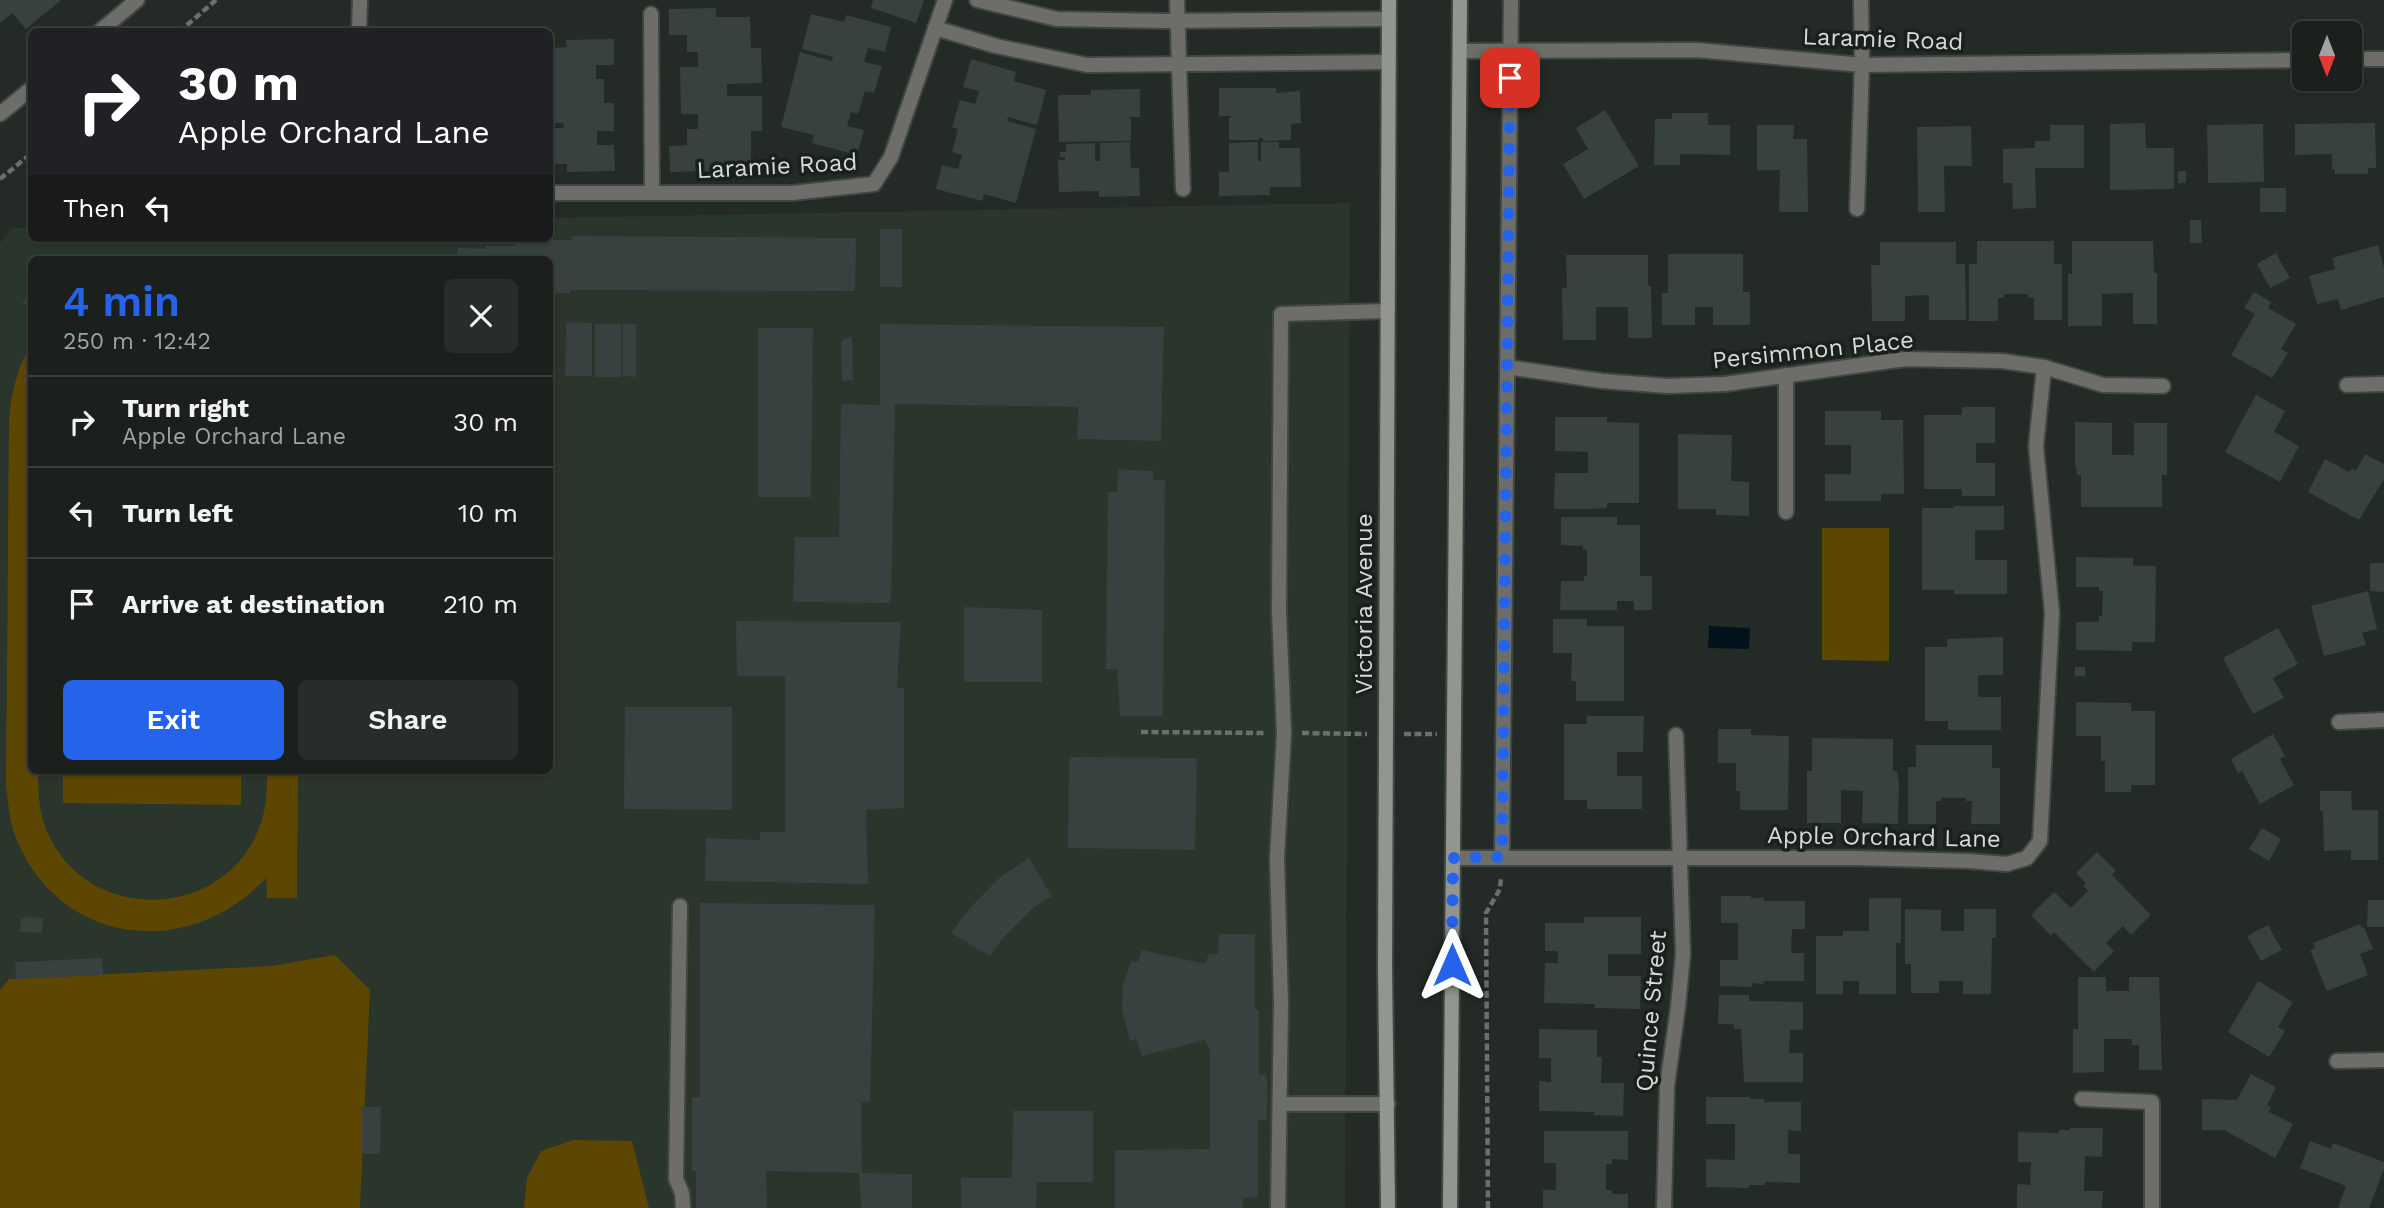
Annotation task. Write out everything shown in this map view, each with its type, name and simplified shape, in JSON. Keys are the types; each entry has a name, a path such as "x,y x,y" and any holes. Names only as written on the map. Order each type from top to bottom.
{"main road":[{"name":"Victoria Avenue","path":"1388,1208 1385,967 1389,0"},
{"path":"1450,1208 1460,0"}],"street":[{"path":"104,28 137,0"},
{"path":"359,28 360,0"},
{"name":"Laramie Road","path":"553,193 792,193 874,184 891,157 945,0"},
{"path":"976,0 1058,19 1389,19"},
{"path":"1177,0 1183,189"},
{"path":"1502,857 1511,0"},
{"path":"1857,209 1861,0"},
{"path":"651,14 652,193"},
{"path":"935,28 996,46 1087,65 1388,62"},
{"name":"Laramie Road","path":"1460,51 1697,50 1861,65 2292,60"},
{"path":"2362,59 2384,59"},
{"path":"0,114 28,91"},
{"path":"1278,1208 1280,1104 1277,858 1284,733 1279,612 1281,314 1387,311"},
{"name":"Persimmon Place","path":"1507,367 1602,381 1668,386 1725,384 1905,359 2002,361 2044,368 2103,385 2163,386"},
{"name":"Apple Orchard Lane","path":"1453,858 1679,856 1905,859 2007,864 2027,858 2040,841 2052,613 2036,446 2044,368"},
{"path":"1786,375 1786,512"},
{"path":"2347,385 2384,384"},
{"path":"2339,722 2384,720"},
{"name":"Quince Street","path":"1664,1208 1667,1086 1683,954 1675,735"},
{"path":"680,906 676,1179 684,1208"},
{"path":"2337,1061 2384,1060"},
{"path":"2082,1099 2152,1102 2152,1208"},
{"path":"1280,1104 1388,1104"}],"path":[{"path":"184,28 216,0"},
{"path":"0,179 28,156"},
{"path":"1141,732 1271,733"},
{"path":"1488,1208 1486,912 1500,889 1502,857"}],"shaded area":[{"path":"1350,203 1345,1208 0,1208 0,243 12,228 28,228 28,242 553,242 553,218"},
{"path":"28,351 28,774 38,774 43,821 50,838 71,867 97,887 128,897 160,900 192,893 221,878 245,855 263,817 267,774 298,774 297,898 267,898 266,878 234,905 199,923 162,931 126,929 91,919 60,899 33,871 14,833 6,785 9,421 11,401"},
{"path":"1822,528 1889,528 1889,661 1822,660"},
{"path":"1709,626 1750,628 1749,649 1708,648"},
{"path":"63,774 241,774 241,805 63,803"},
{"path":"335,955 370,990 360,1208 0,1208 0,990 9,979 271,966"},
{"path":"573,1140 632,1141 649,1208 524,1208 527,1178 541,1151"}],"building":[{"path":"0,0 61,0 26,29 12,13 0,23"},
{"path":"873,0 924,0 916,23 871,8"},
{"path":"716,8 716,17 750,17 751,48 761,48 762,83 727,84 727,96 762,96 762,131 751,131 751,164 717,164 718,171 670,172 669,146 687,145 687,129 698,129 698,114 681,114 680,67 698,67 698,52 687,52 687,35 669,35 669,9"},
{"path":"811,14 844,22 846,15 891,27 885,52 868,48 864,62 882,66 874,93 865,91 858,114 851,112 847,126 864,130 857,155 812,143 814,135 781,127 800,52 832,61 833,57 802,49"},
{"path":"614,39 614,65 596,65 596,79 604,79 604,103 614,103 614,131 597,131 597,145 614,145 615,171 567,172 567,164 553,164 553,128 564,128 563,123 553,123 553,48 567,47 566,40"},
{"path":"971,59 1016,72 1014,81 1046,90 1037,125 1008,117 1007,121 1036,129 1016,203 984,194 982,201 936,189 942,165 958,169 962,155 952,152 958,129 952,127 960,100 975,104 979,91 963,87"},
{"path":"1219,88 1276,88 1276,93 1300,91 1301,123 1291,124 1291,140 1229,140 1229,118 1232,116 1219,116"},
{"path":"1140,89 1140,117 1129,117 1131,141 1059,142 1058,95 1091,95 1091,90"},
{"path":"1605,110 1639,166 1584,199 1563,164 1588,149 1576,128"},
{"path":"1672,113 1708,113 1708,125 1730,125 1730,155 1680,154 1680,165 1654,165 1655,119 1672,119"},
{"path":"2145,123 2146,148 2174,148 2174,189 2110,190 2110,124"},
{"path":"2375,123 2376,168 2368,168 2368,174 2335,174 2335,169 2332,169 2332,154 2295,155 2295,124"},
{"path":"2263,124 2264,182 2208,183 2207,125"},
{"path":"1757,125 1794,125 1793,139 1807,139 1808,212 1779,212 1780,170 1757,170"},
{"path":"2050,125 2084,125 2084,168 2035,168 2036,208 2013,209 2012,183 2003,183 2003,149 2035,148 2035,141 2050,141"},
{"path":"1971,126 1972,166 1944,166 1945,212 1918,212 1917,127"},
{"path":"1130,142 1131,168 1139,168 1140,196 1099,197 1099,191 1059,192 1058,160 1065,160 1065,157 1060,157 1060,152 1066,152 1066,144 1095,143 1095,161 1100,161 1100,143"},
{"path":"1258,142 1258,161 1261,161 1261,142 1279,142 1279,148 1300,148 1301,187 1270,187 1270,195 1219,196 1219,172 1229,172 1229,143"},
{"path":"2178,171 2186,171 2186,183 2178,183"},
{"path":"2260,188 2286,188 2286,212 2260,212"},
{"path":"2190,220 2201,220 2202,243 2190,243"},
{"path":"880,229 902,229 902,287 880,287"},
{"path":"572,236 856,238 855,291 570,290 570,293 553,293 553,256 457,256 458,248 486,249 486,246 515,246 515,242 572,240"},
{"path":"1977,241 2054,241 2054,264 2062,264 2062,320 2034,320 2034,298 2028,297 2028,294 2004,294 2004,298 1998,298 1998,321 1969,321 1969,264 1977,264"},
{"path":"2072,241 2153,241 2154,273 2157,273 2157,324 2133,324 2133,293 2102,294 2102,326 2068,326 2068,274 2072,274"},
{"path":"1880,242 1956,242 1956,264 1965,264 1966,320 1929,320 1929,295 1905,296 1905,321 1872,321 1871,265 1880,265"},
{"path":"2378,245 2384,268 2384,297 2341,310 2338,299 2317,304 2309,276 2335,269 2332,258"},
{"path":"2276,253 2290,278 2270,288 2257,264"},
{"path":"409,254 437,254 437,256"},
{"path":"1668,254 1743,254 1743,292 1750,292 1750,325 1713,325 1713,307 1695,307 1695,325 1662,325 1662,293 1668,293"},
{"path":"1566,255 1648,255 1652,338 1628,338 1628,307 1596,307 1596,340 1563,340 1562,288 1567,288"},
{"path":"2254,292 2271,302 2268,308 2296,324 2281,349 2288,353 2272,378 2231,355 2255,314 2244,308"},
{"path":"28,295 28,306 22,302"},
{"path":"566,322 592,323 592,376 565,376"},
{"path":"595,324 621,324 621,377 595,377"},
{"path":"623,324 636,324 636,377 623,376"},
{"path":"880,324 1164,327 1161,441 1077,439 1078,407 895,404 891,603 793,602 795,537 839,537 841,404 880,405"},
{"path":"758,328 813,328 811,497 758,497"},
{"path":"852,336 853,380 842,381 841,341"},
{"path":"2256,395 2285,411 2274,432 2299,446 2280,482 2225,452"},
{"path":"1962,407 1995,407 1995,443 1976,443 1976,463 1995,463 1995,496 1962,496 1962,489 1924,489 1924,415 1962,415"},
{"path":"1825,411 1881,411 1881,420 1903,420 1904,494 1881,494 1881,501 1825,501 1825,474 1851,474 1851,445 1825,445"},
{"path":"1555,417 1607,417 1607,422 1639,423 1639,503 1607,503 1607,508 1554,509 1555,473 1588,473 1588,452 1555,451"},
{"path":"2075,422 2112,423 2112,455 2134,455 2134,423 2167,423 2167,475 2162,475 2162,507 2081,507 2081,475 2077,475 2075,461"},
{"path":"1678,434 1732,435 1731,481 1749,482 1749,516 1716,515 1716,509 1678,509"},
{"path":"2365,454 2384,464 2384,479 2359,520 2308,492 2325,459 2349,472 2352,468 2356,471"},
{"path":"1118,469 1153,471 1153,480 1165,480 1163,716 1120,716 1117,669 1106,669 1108,492 1117,492"},
{"path":"2004,506 2004,530 1975,530 1975,560 2007,560 2007,594 1954,594 1954,590 1922,590 1922,508"},
{"path":"1561,517 1617,517 1617,525 1640,525 1640,576 1652,576 1652,610 1634,610 1634,601 1617,601 1617,610 1560,610 1561,581 1584,581 1584,576 1587,576 1587,550 1583,550 1583,546 1561,545"},
{"path":"2076,557 2133,558 2133,566 2156,566 2155,642 2132,642 2132,651 2076,650 2076,622 2099,622 2099,616 2102,616 2103,591 2099,591 2099,587 2076,587"},
{"path":"2370,563 2384,563 2384,592 2370,591"},
{"path":"2368,591 2377,629 2362,633 2366,645 2324,656 2311,606"},
{"path":"964,607 1042,610 1042,682 964,682"},
{"path":"1553,619 1587,619 1587,626 1624,626 1624,701 1576,701 1576,681 1571,681 1572,653 1553,653"},
{"path":"736,621 901,622 897,688 904,688 904,808 866,810 868,884 705,881 706,838 760,840 760,832 785,832 785,676 737,676"},
{"path":"2278,628 2298,664 2273,678 2284,698 2253,714 2223,658"},
{"path":"2003,637 2003,675 1978,675 1978,697 2001,697 2001,730 1948,730 1948,721 1925,721 1925,647 1947,647 1947,639"},
{"path":"2075,667 2085,667 2085,676 2075,676"},
{"path":"2076,702 2131,703 2131,711 2155,711 2155,785 2131,785 2131,792 2105,792 2105,761 2101,761 2101,736 2076,736"},
{"path":"625,707 732,707 732,810 624,809"},
{"path":"1587,716 1644,716 1643,752 1617,752 1617,776 1642,776 1642,809 1587,809 1587,800 1564,800 1564,724 1587,724"},
{"path":"1718,729 1751,729 1751,735 1789,736 1788,810 1740,810 1740,791 1736,791 1736,763 1718,763"},
{"path":"2273,734 2285,756 2280,759 2294,785 2260,804 2242,771 2238,773 2231,759"},
{"path":"1812,738 1893,739 1893,771 1897,771 1899,784 1898,824 1862,823 1863,791 1841,790 1841,823 1807,823 1807,771 1812,771"},
{"path":"1916,745 1992,745 1992,768 2000,768 2000,824 1971,824 1972,801 1966,801 1966,798 1941,798 1941,801 1936,801 1936,824 1908,824 1908,767 1916,767"},
{"path":"1069,757 1197,758 1195,850 1068,848"},
{"path":"2320,791 2351,791 2352,810 2378,810 2378,860 2351,860 2351,850 2324,851"},
{"path":"2262,828 2281,839 2269,861 2249,849"},
{"path":"2097,852 2116,871 2112,875 2151,915 2131,935 2123,926 2106,943 2114,951 2094,972 2054,932 2051,936 2031,915 2054,892 2071,908 2088,891 2083,886 2086,883 2076,873"},
{"path":"1029,858 1052,896 1034,907 1002,939 990,956 951,933 970,908 999,878"},
{"path":"1721,896 1751,896 1764,898 1764,901 1805,901 1805,929 1792,929 1791,953 1804,953 1804,981 1764,981 1763,984 1752,983 1752,987 1720,986 1720,960 1738,960 1738,923 1721,923"},
{"path":"1869,898 1901,898 1901,943 1896,943 1896,994 1859,994 1859,981 1843,981 1843,994 1816,994 1816,936 1843,936 1843,931 1869,931"},
{"path":"2368,900 2384,900 2384,927 2367,927"},
{"path":"700,903 875,905 870,1102 861,1101 862,1173 912,1174 912,1208 861,1208 859,1173 766,1171 767,1208 696,1208 696,1171 692,1171 692,1097 700,1097"},
{"path":"1905,909 1941,910 1941,931 1964,931 1964,909 1996,909 1996,938 1992,938 1991,994 1963,994 1963,981 1939,981 1939,993 1911,993 1911,964 1905,964"},
{"path":"21,917 43,918 42,933 20,932"},
{"path":"1584,917 1641,917 1641,954 1608,954 1608,976 1641,976 1640,1009 1595,1008 1595,1004 1544,1003 1545,963 1558,963 1558,951 1545,951 1545,923 1584,923"},
{"path":"2360,924 2364,927 2373,949 2360,954 2368,975 2327,991 2310,950 2315,948 2313,943"},
{"path":"2268,925 2282,950 2261,961 2247,936"},
{"path":"1219,934 1255,934 1255,1009 1259,1010 1259,1075 1267,1075 1267,1120 1258,1120 1258,1197 1243,1198 1243,1208 1115,1208 1115,1150 1210,1149 1210,1051 1205,1040 1142,1056 1136,1039 1130,1041 1122,1009 1123,984 1131,962 1138,962 1142,950 1205,964 1209,954 1218,954"},
{"path":"102,958 103,975 16,979 15,962"},
{"path":"2078,977 2106,977 2106,991 2129,991 2129,977 2159,977 2162,1070 2139,1070 2139,1045 2132,1045 2132,1039 2104,1039 2104,1072 2073,1073 2073,1029 2078,1029"},
{"path":"2258,981 2293,1002 2278,1027 2285,1031 2269,1057 2228,1032"},
{"path":"1719,995 1749,995 1749,1001 1803,1002 1803,1030 1790,1030 1789,1053 1803,1053 1803,1082 1744,1082 1741,1029 1734,1029 1734,1024 1718,1024"},
{"path":"1539,1029 1597,1030 1597,1057 1602,1057 1601,1083 1624,1083 1623,1116 1594,1115 1594,1112 1539,1111 1539,1081 1551,1082 1551,1058 1539,1058"},
{"path":"2251,1074 2276,1087 2267,1105 2271,1107 2269,1112 2293,1124 2275,1158 2224,1130 2202,1130 2202,1099 2237,1100"},
{"path":"1706,1097 1750,1097 1764,1099 1764,1102 1801,1102 1801,1131 1788,1130 1788,1154 1800,1154 1800,1183 1765,1182 1765,1185 1749,1185 1749,1188 1706,1187 1706,1159 1735,1160 1735,1124 1706,1124"},
{"path":"362,1107 381,1107 380,1154 362,1154"},
{"path":"1013,1111 1093,1111 1093,1182 1037,1182 1036,1208 961,1208 961,1178 1012,1178"},
{"path":"2103,1128 2102,1157 2085,1156 2084,1191 2103,1191 2102,1208 2017,1208 2017,1184 2030,1185 2031,1162 2018,1162 2018,1132 2059,1133 2059,1130"},
{"path":"1544,1131 1628,1131 1628,1160 1612,1159 1612,1164 1606,1164 1606,1190 1612,1190 1612,1194 1628,1194 1628,1208 1543,1208 1543,1190 1556,1190 1556,1163 1544,1163"},
{"path":"2310,1141 2331,1149 2333,1143 2384,1162 2384,1169 2369,1208 2338,1208 2346,1186 2300,1168"}],"route":[{"path":"1452,965 1453,858 1502,857 1510,78"}]}
